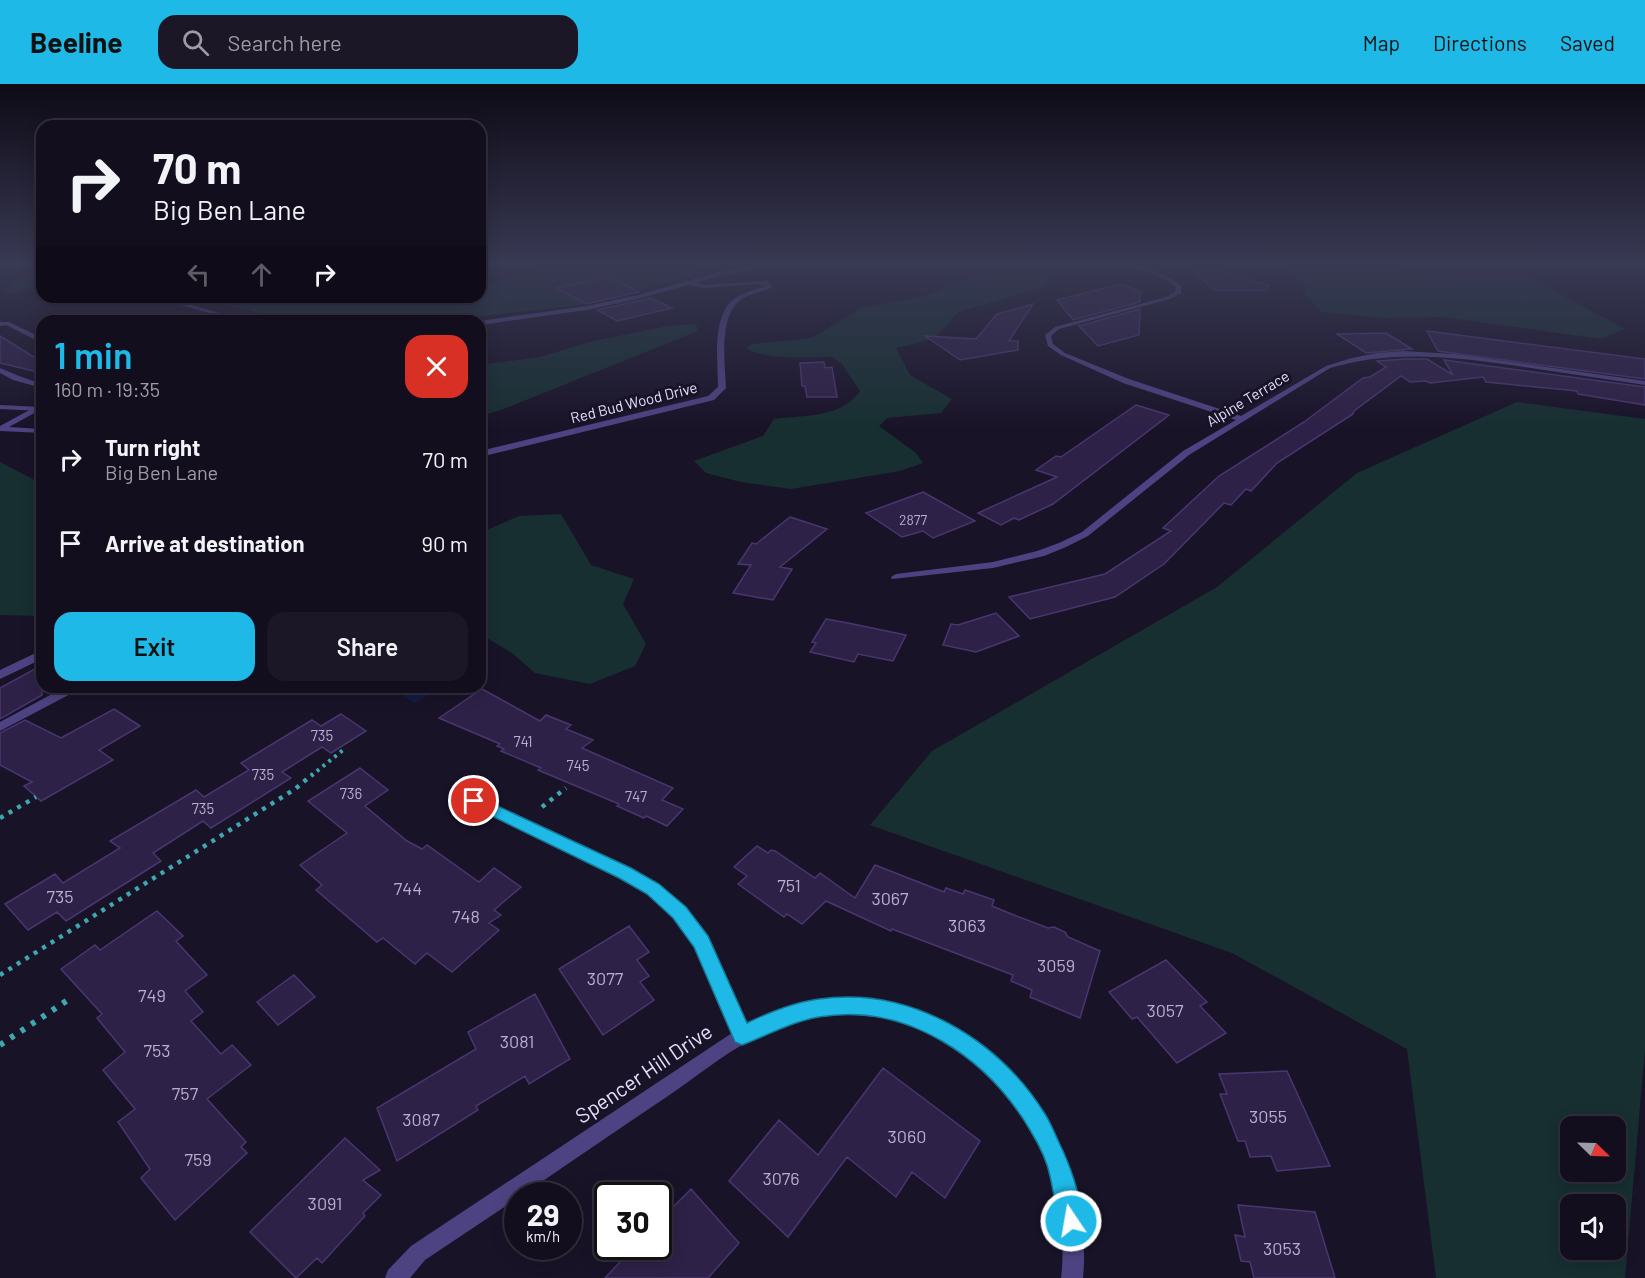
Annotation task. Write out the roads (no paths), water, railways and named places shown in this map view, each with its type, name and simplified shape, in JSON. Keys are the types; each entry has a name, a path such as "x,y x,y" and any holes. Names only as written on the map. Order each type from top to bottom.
{"street":[{"path":"486,321 513,318"},
{"name":"Red Bud Wood Drive","path":"486,453 711,398 722,388 724,318"},
{"path":"1095,318 1057,328 1048,335 1050,345 1063,354 1126,381 1242,419"},
{"path":"0,324 7,323 36,337"},
{"name":"Alpine Terrace","path":"896,578 998,565 1032,557 1068,544 1085,534 1186,453 1328,367 1353,359 1386,355 1470,357 1645,383"},
{"path":"0,370 36,384"},
{"path":"23,408 36,403"},
{"path":"0,407 36,409"},
{"path":"0,429 36,410"},
{"path":"0,429 36,431"},
{"path":"0,675 36,657"},
{"path":"0,727 63,693"},
{"path":"474,801 625,873 653,889 680,912 701,942 742,1036"},
{"name":"Spencer Hill Drive","path":"396,1278 418,1253 742,1036 777,1018 819,1008 861,1006 912,1017 939,1028 975,1050 1010,1083 1039,1123 1060,1172 1071,1221 1072,1278"}],"water":[{"path":"400,693 431,693 414,703"}]}
